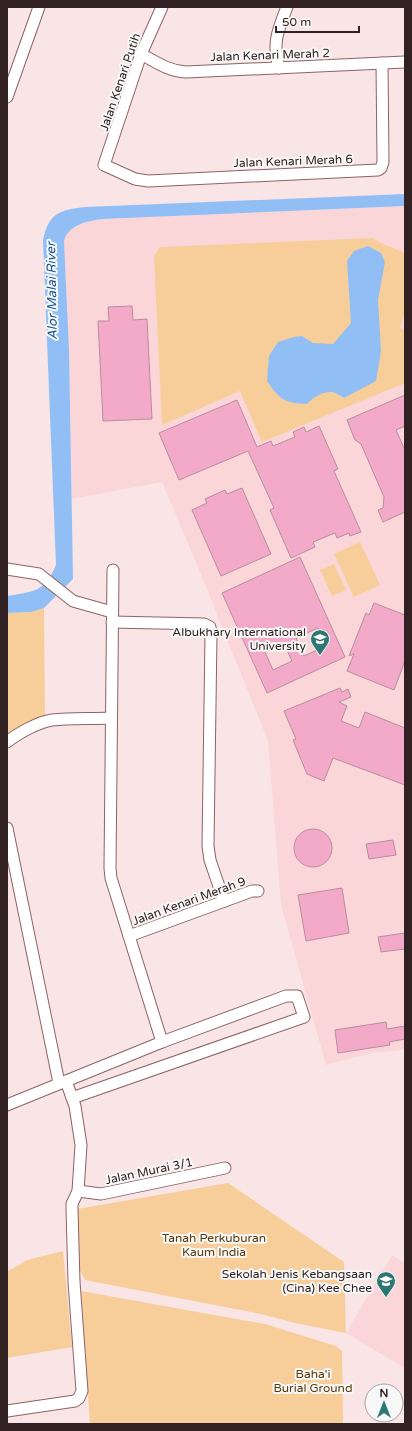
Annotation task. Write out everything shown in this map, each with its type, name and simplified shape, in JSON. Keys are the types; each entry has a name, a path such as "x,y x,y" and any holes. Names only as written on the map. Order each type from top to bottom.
{"street":[{"path":"7,97 9,81 39,7"},
{"name":"Jalan Kenari Putih","path":"104,166 141,54 162,7"},
{"path":"279,68 275,55 275,43 277,32 287,7"},
{"name":"Jalan Kenari Merah 2","path":"141,54 163,67 179,72 405,62"},
{"name":"Jalan Kenari Merah 6","path":"104,166 136,178 148,180 378,170 383,162 382,63"},
{"path":"7,569 39,574 64,592 73,601 112,617 204,624 210,627 208,846 210,860 224,901"},
{"path":"113,570 111,878 162,1042"},
{"path":"7,742 39,724 51,720 111,718"},
{"path":"7,828 62,1082 72,1098 81,1144 78,1191 72,1204 72,1209 74,1282 82,1391 79,1398 74,1401 7,1411"},
{"name":"Jalan Kenari Merah 9","path":"129,936 252,891 258,891"},
{"path":"7,1104 162,1042 286,996 297,996 304,1017 199,1055 72,1098"},
{"name":"Jalan Murai 3/1","path":"78,1191 101,1194 225,1168"}],"shaded area":[{"name":"Albukhary International University","path":"405,206 405,1048 397,1051 373,1053 326,1065 281,905 268,741 162,482 72,499 69,349 64,241 65,235 70,230 85,222 102,219"},
{"name":"Sekolah Jenis Kebangsaan (Cina) Kee Chee","path":"392,1255 405,1263 405,1368 346,1333"}],"green space":[{"path":"373,238 405,253 405,312 400,328 405,330 405,383 262,442 240,391 162,425 154,256 160,247"},
{"path":"360,542 380,585 354,597 334,554"},
{"path":"334,564 346,590 332,596 320,570"},
{"path":"44,608 45,715 7,734 7,613 31,612"},
{"name":"Tanah Perkuburan Kaum India","path":"228,1183 344,1262 346,1333 295,1323 261,1314 85,1280 78,1266 77,1209"},
{"path":"63,1251 72,1347 7,1358 7,1272 27,1260"},
{"name":"Baha'i Burial Ground","path":"81,1291 265,1324 336,1346 342,1351 343,1424 90,1424"}],"water":[{"name":"Alor Malai River","path":"405,194 405,206 102,219 79,225 70,231 64,241 69,349 73,579 44,608 31,612 7,613 7,596 31,591 42,586 52,574 56,565 43,240 45,231 52,218 56,214 68,210 85,207"},
{"path":"368,246 381,253 385,262 378,300 381,351 376,381 344,398 334,392 326,392 318,395 307,404 293,403 283,399 267,381 269,356 278,342 294,337 302,336 313,343 333,344 351,323 347,261 354,251"}],"building":[{"path":"132,306 133,320 147,319 152,419 103,421 98,321 109,321 108,307"},
{"path":"405,395 405,426 396,430 405,450 405,512 383,522 378,510 383,508 384,497 361,444 355,440 347,420"},
{"path":"237,400 257,447 271,441 273,446 295,437 293,432 304,427 306,432 319,426 338,469 334,471 361,532 350,536 349,533 337,538 335,533 313,542 315,547 291,558 270,510 274,508 248,451 179,480 159,433"},
{"path":"242,488 271,554 221,576 192,510 207,503 205,499 225,490 227,494"},
{"path":"300,557 345,657 267,693 222,593","holes":["318,628 326,646 304,656 296,638","284,644 292,661 273,670 265,652"]},
{"path":"374,603 405,615 405,661 394,690 347,671 354,654 349,656 366,613 369,615"},
{"path":"340,688 342,692 348,689 351,697 339,702 347,706 341,721 359,728 365,712 405,728 405,785 333,758 324,781 307,774 293,740 296,739 284,711"},
{"path":"309,829 317,829 324,832 329,837 332,848 329,859 324,864 317,867 309,867 302,864 297,859 294,852 294,844 297,837 302,832"},
{"path":"393,840 396,855 369,859 366,844"},
{"path":"342,888 349,933 306,941 298,895"},
{"path":"405,933 405,949 381,952 378,937"},
{"path":"386,1022 387,1029 405,1026 405,1039 389,1042 390,1045 338,1053 335,1030"}],"place":[{"name":"Albukhary International University","path":"320,656"},
{"name":"Sekolah Jenis Kebangsaan (Cina) Kee Chee","path":"386,1298"}]}
